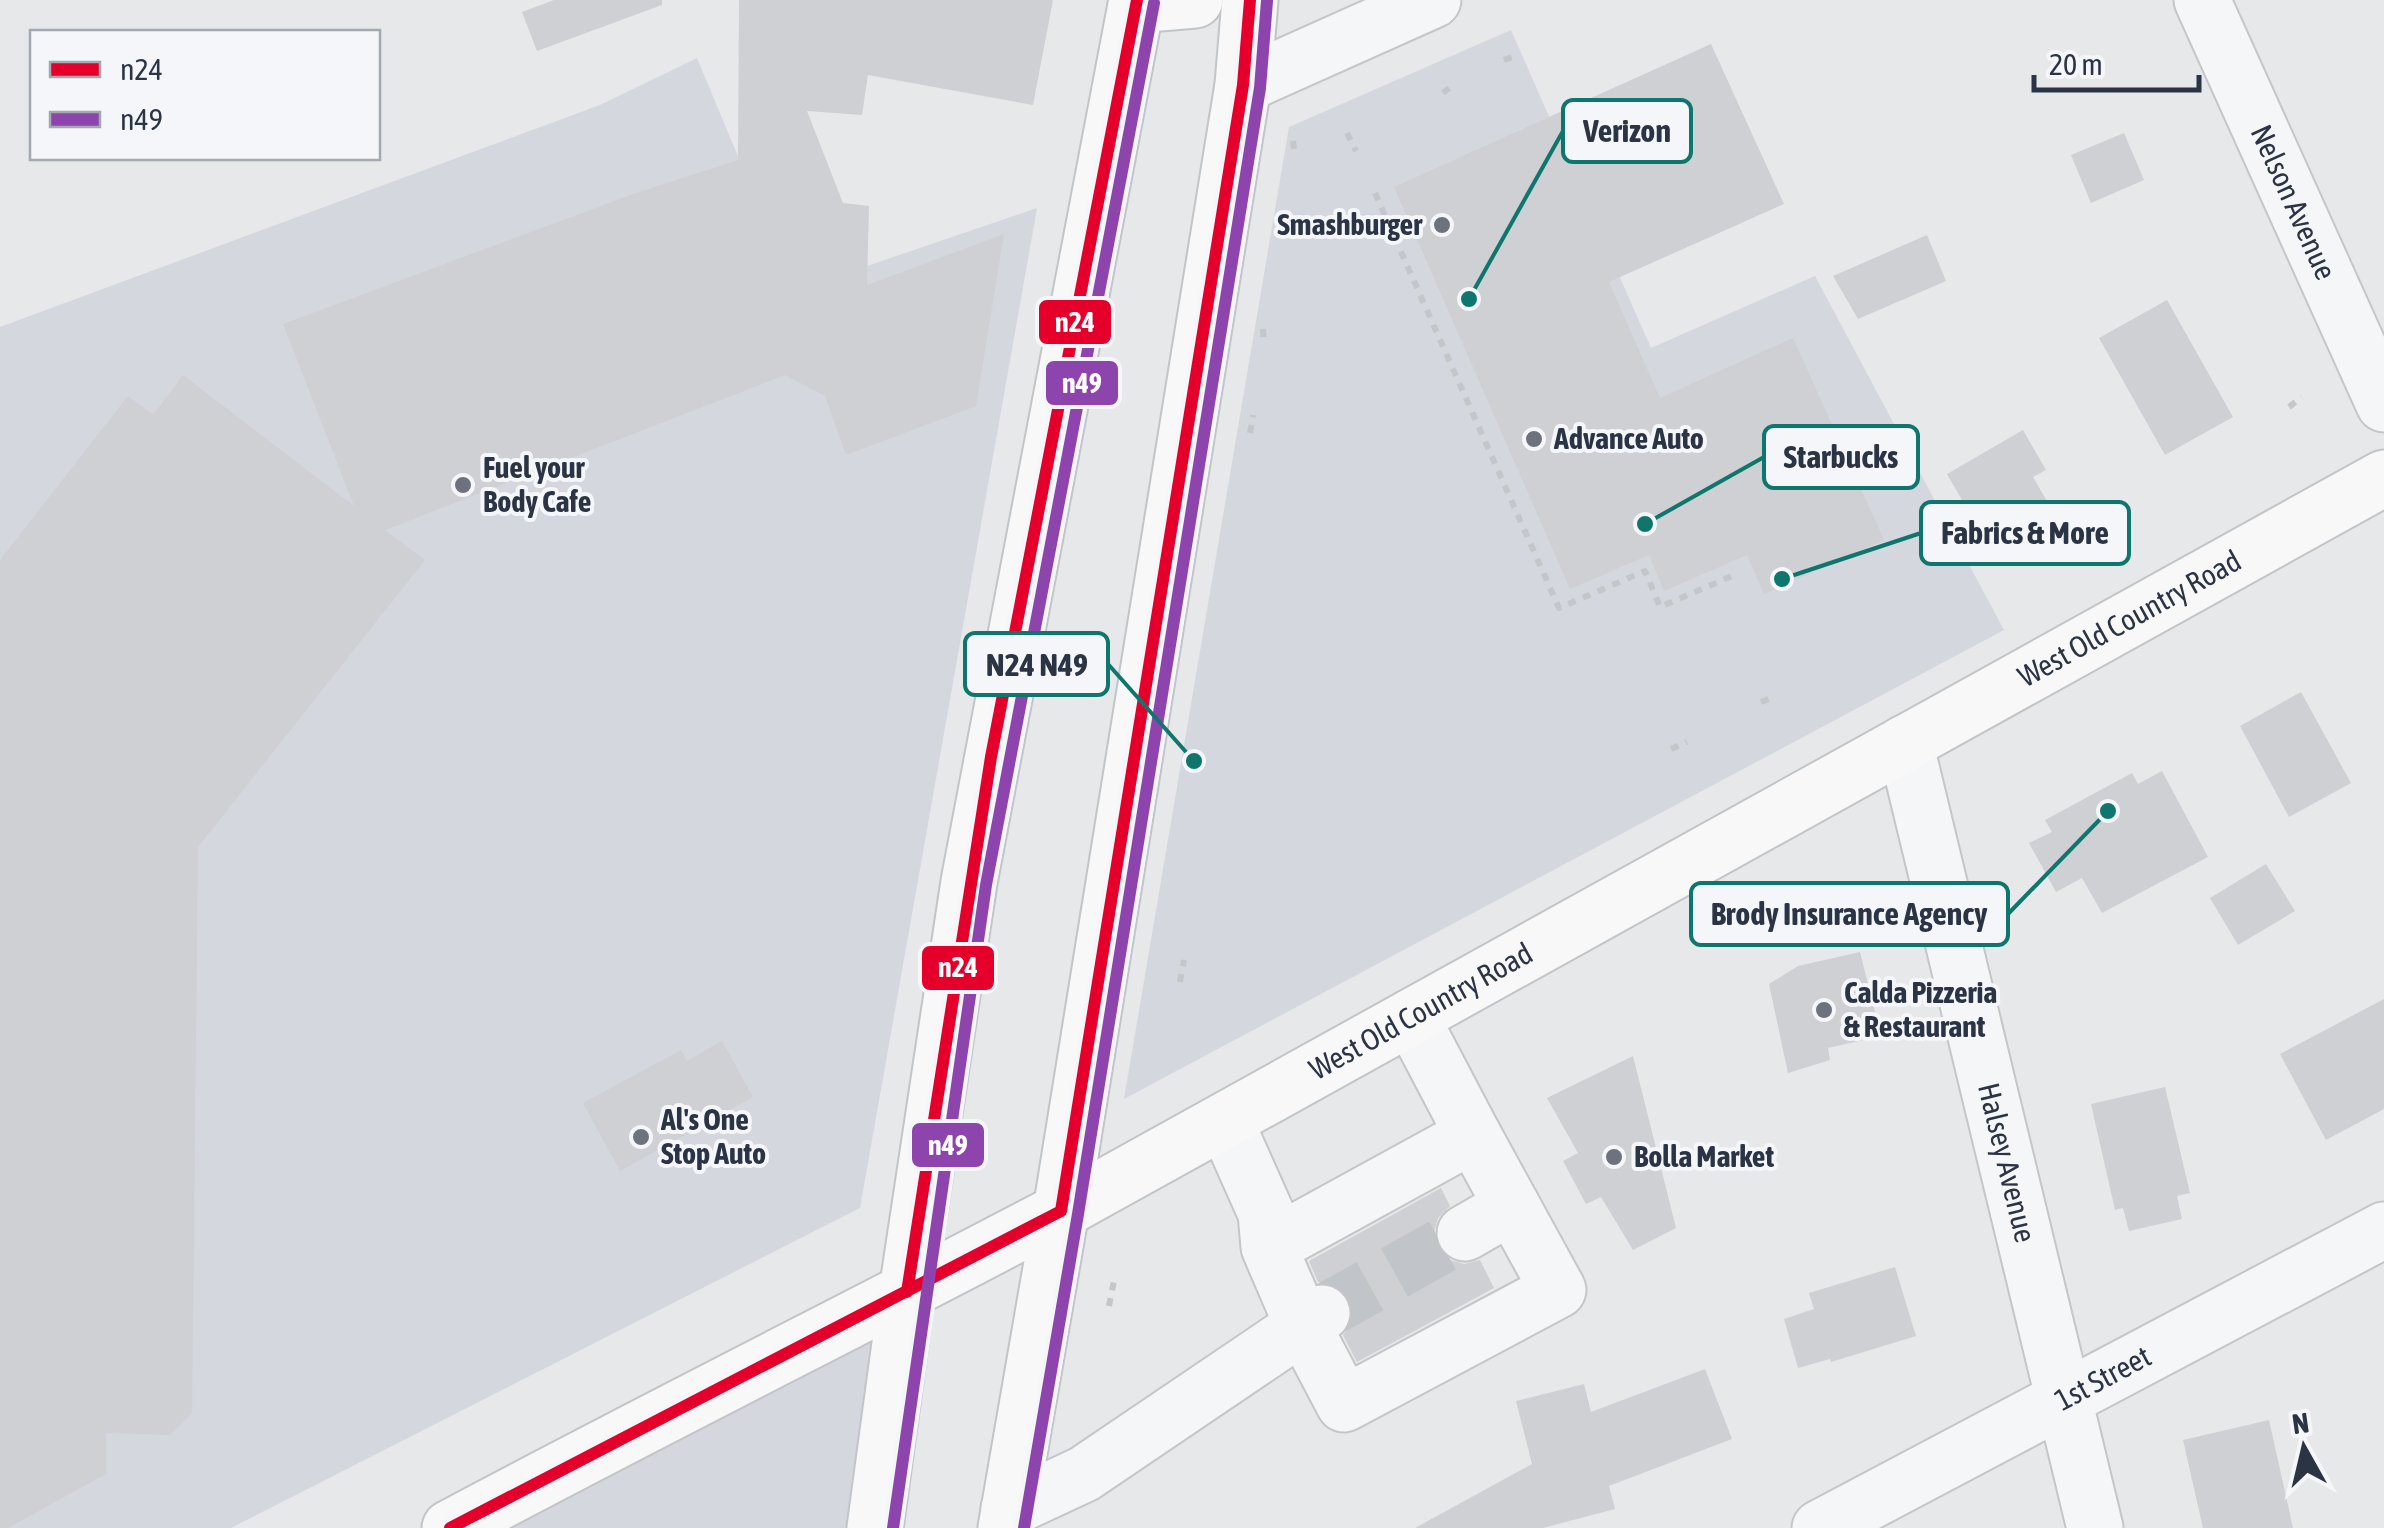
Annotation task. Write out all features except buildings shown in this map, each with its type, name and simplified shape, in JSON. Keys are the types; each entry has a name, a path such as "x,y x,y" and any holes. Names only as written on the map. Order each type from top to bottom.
{"main road":[{"path":"875,1528 906,1292 991,757 1137,2 1195,0"},
{"path":"1007,1519 1061,1211 1244,85 1250,0"},
{"name":"West Old Country Road","path":"450,1528 653,1419 1061,1211 2384,478"}],"street":[{"path":"1244,85 1434,0"},
{"name":"Nelson Avenue","path":"2202,0 2384,404"},
{"name":"Halsey Avenue","path":"1906,742 2095,1528"},
{"path":"1225,1121 1266,1213 1269,1247 1313,1320 1344,1404 1558,1290 1411,1017"},
{"path":"1269,1247 1473,1135"},
{"path":"1465,1233 1512,1206"},
{"name":"1st Street","path":"1820,1528 2384,1230"},
{"path":"1007,1519 1084,1474 1313,1320"}],"path":[{"path":"1504,60 1515,56"},
{"path":"1444,93 1453,85"},
{"path":"1347,133 1356,151"},
{"path":"1375,193 1559,608 1645,571 1660,607 1732,576"},
{"path":"2289,407 2302,397"},
{"path":"1250,433 1254,414"},
{"path":"1760,702 1774,697"},
{"path":"1670,749 1687,742"},
{"path":"1180,982 1184,960"},
{"path":"1109,1306 1115,1276"}],"shaded area":[{"path":"1511,30 1651,348 1815,276 2004,630 1124,1099 1289,127"},
{"path":"697,58 794,291 1037,208 860,1208 231,1528 0,1528 0,327 600,105"},
{"path":"907,1292 875,1528 450,1528"}],"tunnel":[{"path":"1322,1313 1465,1233"}],"transit line":[{"name":"n24","path":"907,1292 991,757 1137,0"},
{"name":"n24","path":"450,1528 1061,1211 1243,85 1250,0"},
{"name":"n49","path":"1024,1528 1260,88 1267,1"},
{"name":"n49","path":"893,1528 986,885 1154,3"}],"place":[{"name":"Smashburger","path":"1442,225"},
{"name":"Verizon","path":"1469,299"},
{"name":"Advance Auto","path":"1534,439"},
{"name":"Fuel your Body Cafe","path":"463,485"},
{"name":"Starbucks","path":"1645,524"},
{"name":"Fabrics & More","path":"1782,579"},
{"name":"N24 N49","path":"1194,761"},
{"name":"Brody Insurance Agency","path":"2108,811"},
{"name":"Calda Pizzeria & Restaurant","path":"1824,1010"},
{"name":"Al's One Stop Auto","path":"641,1137"},
{"name":"Bolla Market","path":"1614,1157"}]}
